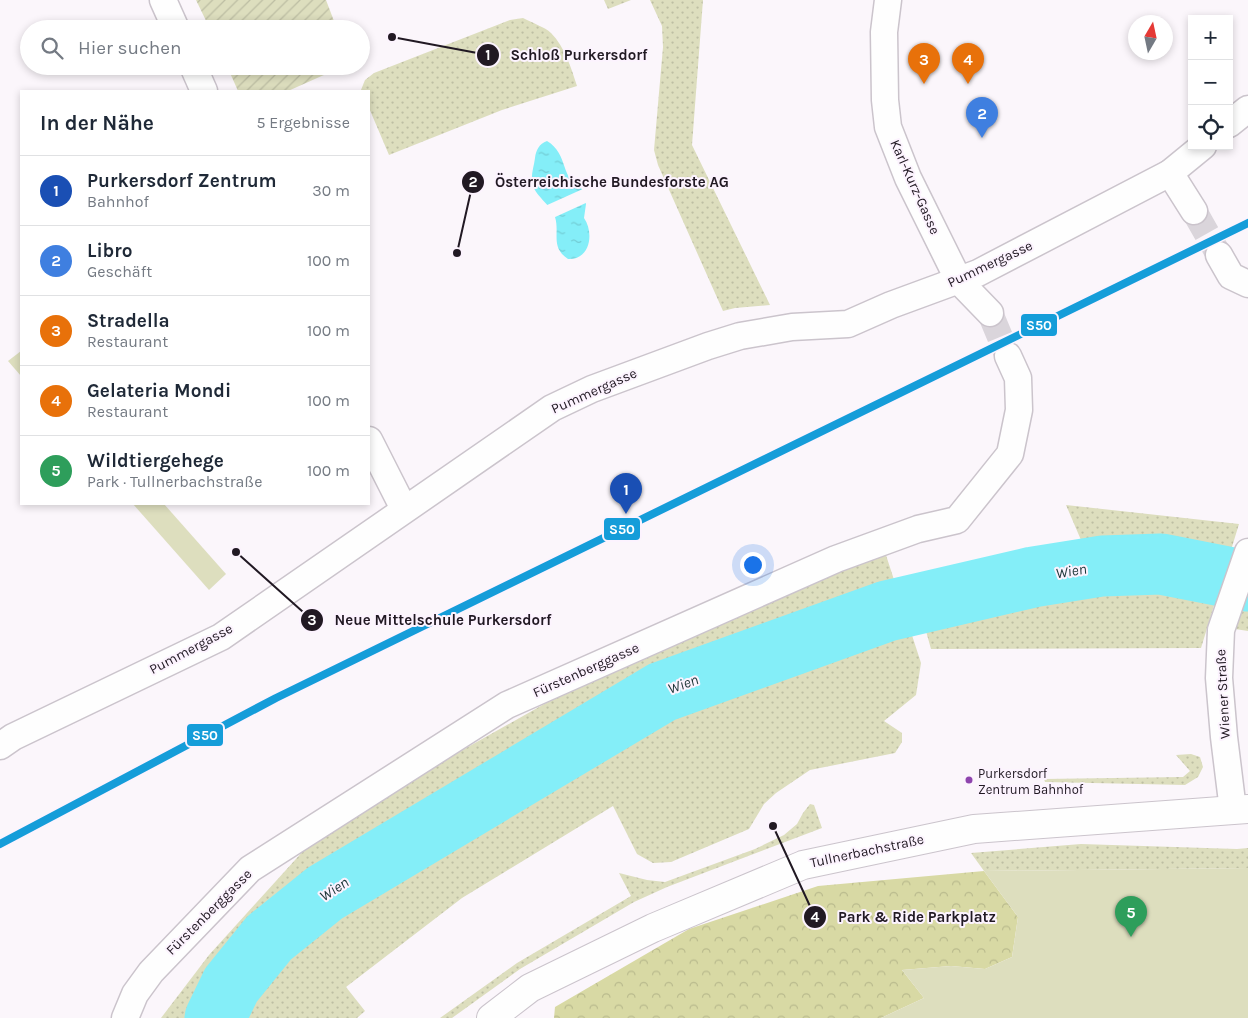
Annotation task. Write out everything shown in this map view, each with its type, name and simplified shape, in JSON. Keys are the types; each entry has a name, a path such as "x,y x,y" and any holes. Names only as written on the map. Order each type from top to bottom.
{"main road":[{"name":"Tullnerbachstraße","path":"491,1018 530,988 653,928 803,865 974,829 1240,810"}],"street":[{"path":"163,0 172,20"},
{"name":"Karl-Kurz-Gasse","path":"888,0 884,41 885,100 888,127 908,178 959,281"},
{"path":"197,75 204,90"},
{"path":"1233,121 1248,109"},
{"name":"Pummergasse","path":"0,746 13,737 221,637 552,408 592,389 740,336 792,327 848,324 891,305 959,281 978,273 1170,173 1198,150"},
{"path":"1170,173 1194,211"},
{"path":"1219,255 1231,276 1248,284"},
{"path":"959,281 990,314"},
{"name":"Fürstenberggasse","path":"125,1018 135,994 152,972 250,869 507,705 836,559 918,529 957,520 1010,454 1019,410 1018,378 1008,356"},
{"path":"370,442 404,509"},
{"name":"Wiener Straße","path":"1240,810 1224,737 1219,678 1221,630 1248,552"}],"green space":[{"path":"196,0 326,0 334,20 206,20"},
{"path":"604,0 631,0 608,9"},
{"path":"650,0 703,0 692,145 770,305 723,311 658,165 654,150 663,47 662,26"},
{"path":"523,18 551,33 567,58 577,86 502,110 389,155 370,110 370,90 361,90 365,80 374,73 510,20"},
{"path":"231,75 324,75 290,90 238,90"},
{"path":"20,352 20,375 8,361"},
{"path":"134,505 165,505 226,574 209,590"},
{"path":"1066,505 1239,524 1201,648 931,649 912,581 1081,540"},
{"path":"885,552 921,663 916,695 884,721 902,733 902,742 895,753 810,770 776,793 764,804 749,829 671,862 653,863 637,854 613,806 462,898 346,987 365,1011 357,1018 161,1018 209,955 324,828 546,703"},
{"path":"1248,597 1248,631 1235,629"},
{"path":"1191,754 1200,757 1203,767 1198,777 1185,785 1045,782 1044,779 1183,777 1190,771 1176,755"},
{"path":"810,804 814,805 822,828 667,887 634,902 520,969 452,1018 440,1018 517,963 631,896 619,873 665,882 755,849 784,835 797,824"},
{"path":"1081,844 1248,848 1248,868 984,871 971,853"},
{"path":"1248,868 1248,1018 881,1018 924,998 902,970 951,966 985,969 1012,957 1018,917 984,871"},
{"path":"984,871 1018,917 1012,957 985,969 951,966 902,970 924,998 881,1018 554,1018 555,1007 689,929 818,886"}],"water":[{"path":"547,141 559,153 570,180 582,189 586,204 584,218 589,230 588,244 582,255 576,258 568,259 559,250 553,212 533,187 532,173 536,152"}],"pier":[{"path":"585,188 588,202 553,218 549,208 545,206"}],"waterway":[{"name":"Wien","path":"215,1018 231,985 269,938 325,893 662,692 887,611 1033,577 1102,566 1161,564 1248,581"}],"tunnel":[{"path":"1194,211 1219,255"},
{"path":"990,313 1008,356"}],"transit line":[{"name":"S50","path":"0,844 276,698 1248,223"}],"place":[{"name":"Schloß Purkersdorf","path":"392,37"},
{"name":"Stradella","path":"924,84"},
{"name":"Gelateria Mondi","path":"968,84"},
{"name":"Libro","path":"982,138"},
{"name":"Österreichische Bundesforste AG","path":"457,253"},
{"name":"Purkersdorf Zentrum","path":"626,514"},
{"name":"Neue Mittelschule Purkersdorf","path":"236,552"},
{"name":"Purkersdorf Zentrum Bahnhof","path":"969,780"},
{"name":"Park & Ride Parkplatz","path":"773,826"},
{"name":"Wildtiergehege","path":"1131,937"}]}
